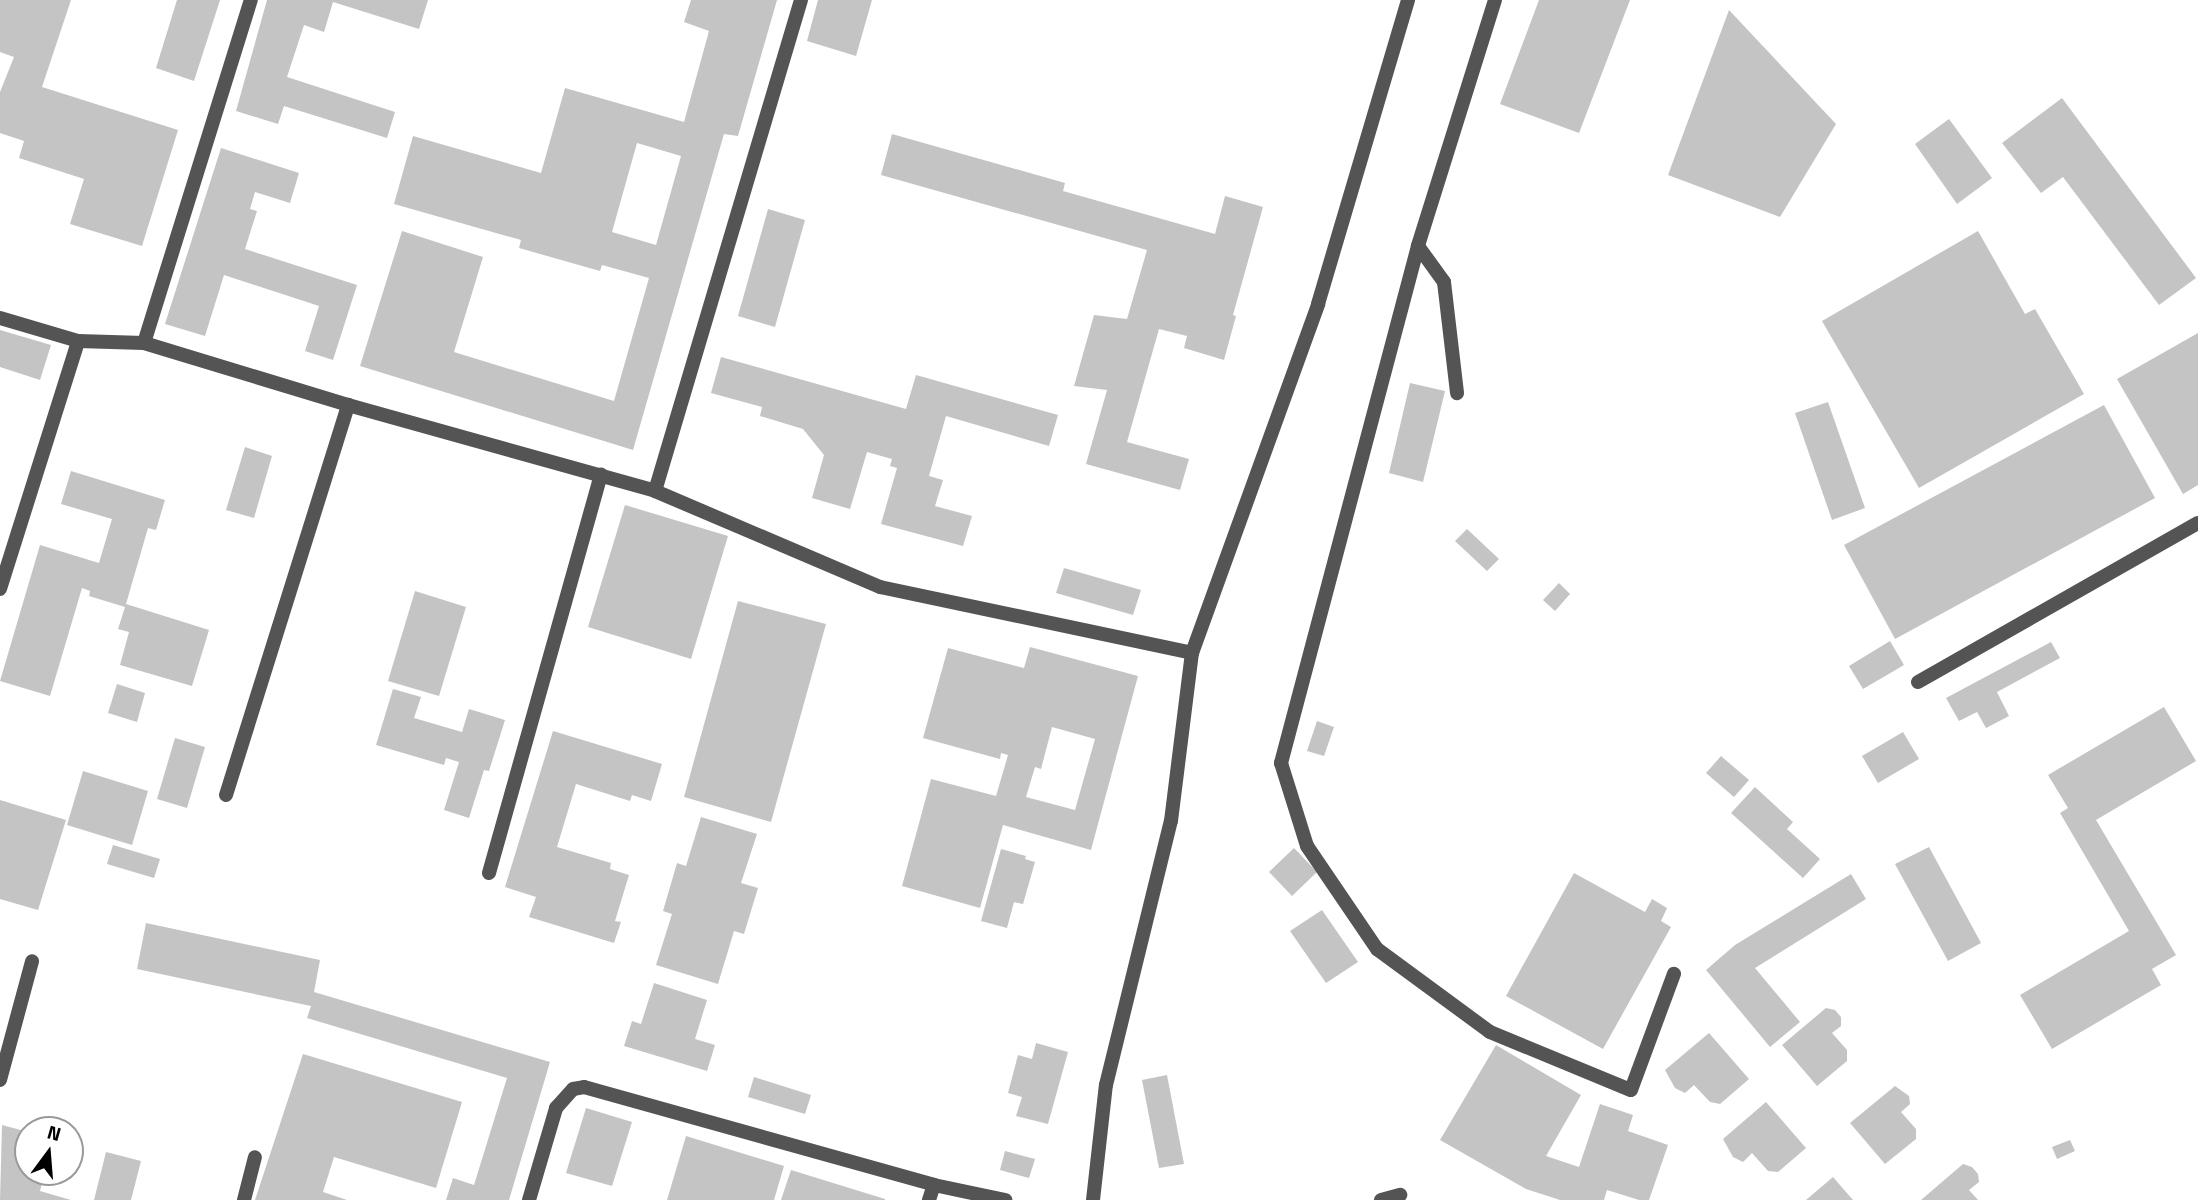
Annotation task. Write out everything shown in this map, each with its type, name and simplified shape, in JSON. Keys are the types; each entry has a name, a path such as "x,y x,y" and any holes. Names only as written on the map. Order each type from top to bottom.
{"street":[{"path":"144,342 251,0"},
{"path":"655,491 801,0"},
{"path":"1093,1200 1106,1085 1171,821 1192,653 1318,304 1408,0"},
{"path":"1494,0 1418,246 1281,763 1307,846 1377,950 1490,1032 1631,1090 1674,974"},
{"path":"1418,246 1444,282 1457,393"},
{"path":"0,318 78,341 144,342 348,405 601,474 655,491 880,587 1192,653"},
{"path":"0,589 78,341"},
{"path":"226,795 348,405"},
{"path":"489,873 601,474"},
{"path":"1918,682 2198,523"},
{"path":"0,1080 32,961"},
{"path":"529,1200 556,1108 573,1089 584,1087 933,1185 1005,1200"},
{"path":"244,1200 255,1157"},
{"path":"929,1200 933,1185"},
{"path":"1381,1200 1400,1195"}],"building":[{"path":"0,0 71,0 42,87 178,130 142,246 70,224 84,179 19,158 24,141 0,133 0,92 14,57 0,52"},
{"path":"177,0 220,0 194,81 156,68"},
{"path":"267,0 428,0 419,29 333,2 324,32 304,25 287,77 395,112 387,138 284,106 278,124 236,111"},
{"path":"691,0 777,0 738,136 724,134 633,450 360,366 402,231 483,257 454,352 614,401 649,278 602,265 600,271 519,248 521,240 394,204 413,136 541,173 565,88 684,122 709,31 684,22","holes":["637,143 681,156 656,245 612,232"]},
{"path":"818,0 872,0 856,56 807,41"},
{"path":"1539,0 1630,0 1579,133 1500,104"},
{"path":"1729,10 1836,124 1780,217 1668,175"},
{"path":"2062,98 2196,278 2159,305 2063,177 2041,193 2002,143"},
{"path":"1949,119 1992,178 1957,204 1915,144"},
{"path":"892,134 1065,183 1063,191 1215,234 1225,196 1263,207 1233,315 1236,316 1224,360 1184,348 1187,336 1159,329 1127,442 1189,459 1180,490 1086,464 1107,390 1074,386 1094,315 1127,319 1147,250 881,175"},
{"path":"221,148 299,173 290,203 255,192 250,209 257,211 245,249 357,285 333,360 305,351 319,306 224,275 205,336 165,324"},
{"path":"768,209 805,220 775,327 738,316"},
{"path":"1978,231 2025,314 2035,309 2084,394 1919,488 1822,321"},
{"path":"0,330 51,345 40,380 0,367"},
{"path":"2198,333 2198,485 2183,494 2117,379"},
{"path":"721,357 906,409 916,375 1058,415 1049,446 946,416 929,476 943,480 935,506 972,516 963,546 881,524 897,468 890,466 892,459 867,452 850,509 812,498 824,455 803,429 760,416 762,407 711,393"},
{"path":"1410,383 1445,391 1423,482 1389,473"},
{"path":"1828,402 1865,508 1832,520 1795,413"},
{"path":"2104,405 2155,498 1895,639 1844,545"},
{"path":"245,447 272,456 254,518 226,510"},
{"path":"71,471 165,500 156,530 148,528 126,604 209,630 192,686 120,665 129,632 118,629 125,607 89,596 90,591 82,588 50,696 0,681 40,545 99,563 112,519 61,504"},
{"path":"625,505 728,536 691,659 588,627"},
{"path":"1467,529 1499,559 1487,571 1455,541"},
{"path":"1064,568 1141,590 1133,615 1056,593"},
{"path":"1559,583 1570,594 1555,611 1543,600"},
{"path":"415,591 466,607 439,696 388,681"},
{"path":"738,601 826,624 771,822 684,797"},
{"path":"1890,641 1904,665 1863,689 1849,666"},
{"path":"2051,642 2060,658 1997,692 2009,716 1986,728 1977,712 1959,721 1946,698"},
{"path":"1030,647 1138,676 1091,850 1003,825 980,908 902,886 931,779 996,796 1008,755 1001,753 1000,759 923,738 948,648 1024,668","holes":["1052,727 1095,739 1075,810 1026,797 1035,767 1041,769"]},
{"path":"117,684 145,693 137,722 108,713"},
{"path":"393,689 421,697 414,718 462,732 469,709 505,720 489,771 484,770 469,818 444,810 459,762 446,758 444,765 376,745"},
{"path":"2164,707 2196,761 2096,820 2176,955 2152,969 2161,985 2052,1049 2020,995 2129,931 2060,813 2068,808 2048,775"},
{"path":"1317,721 1334,727 1324,756 1307,751"},
{"path":"553,731 662,764 651,801 632,795 630,801 576,784 557,847 611,863 610,869 629,875 615,921 621,922 614,943 529,917 536,897 505,887"},
{"path":"1903,732 1919,759 1878,783 1862,756"},
{"path":"175,738 205,747 187,808 157,799"},
{"path":"1721,756 1749,780 1734,797 1706,773"},
{"path":"83,771 148,791 132,845 67,825"},
{"path":"1755,787 1793,822 1787,829 1820,859 1803,878 1731,813"},
{"path":"0,800 66,820 38,910 0,899"},
{"path":"701,817 757,834 741,883 758,888 744,934 734,931 718,984 656,965 672,914 663,911 677,863 686,866"},
{"path":"113,845 160,859 154,878 107,864"},
{"path":"1929,847 1981,943 1948,961 1895,864"},
{"path":"1294,848 1317,872 1292,896 1269,872"},
{"path":"1001,849 1026,856 1025,859 1035,862 1023,904 1014,902 1007,928 981,921"},
{"path":"1574,873 1645,912 1652,899 1667,908 1661,921 1671,927 1603,1049 1506,996"},
{"path":"1851,874 1866,899 1755,968 1800,1022 1770,1047 1706,970 1735,945"},
{"path":"1322,910 1358,962 1326,983 1290,931"},
{"path":"146,923 320,960 314,992 550,1062 509,1200 446,1200 453,1178 474,1185 507,1078 307,1018 311,1006 137,969"},
{"path":"654,983 707,1000 695,1039 715,1045 707,1071 624,1046 632,1021 641,1024"},
{"path":"1826,1008 1835,1010 1841,1017 1841,1026 1832,1033 1847,1050 1847,1061 1817,1086 1782,1045"},
{"path":"1709,1033 1749,1079 1720,1104 1710,1102 1694,1085 1685,1093 1675,1088 1665,1070"},
{"path":"1036,1043 1068,1052 1048,1124 1016,1116 1022,1097 1008,1093 1018,1055 1032,1059"},
{"path":"1496,1045 1581,1095 1546,1156 1579,1167 1600,1104 1633,1115 1628,1131 1668,1145 1649,1200 1639,1200 1607,1190 1604,1200 1560,1200 1526,1189 1440,1140"},
{"path":"303,1054 462,1102 436,1188 334,1157 323,1192 347,1200 255,1200"},
{"path":"1167,1075 1184,1164 1159,1168 1142,1080"},
{"path":"754,1077 811,1095 805,1114 748,1097"},
{"path":"1895,1086 1909,1096 1910,1104 1901,1112 1916,1129 1916,1139 1885,1164 1850,1123"},
{"path":"1766,1102 1806,1148 1778,1172 1768,1171 1752,1153 1743,1162 1733,1157 1723,1139"},
{"path":"586,1108 632,1122 612,1186 566,1173"},
{"path":"2,1125 14,1128 14,1186 41,1186 40,1191 71,1200 0,1200"},
{"path":"686,1136 784,1166 774,1200 667,1200"},
{"path":"2070,1140 2075,1151 2057,1159 2052,1147"},
{"path":"1005,1151 1035,1159 1029,1178 1000,1170"},
{"path":"106,1152 141,1161 131,1200 94,1200"},
{"path":"1963,1164 1972,1167 1978,1174 1979,1182 1969,1190 1978,1200 1921,1200"},
{"path":"791,1170 885,1199 885,1200 781,1200"},
{"path":"1833,1177 1853,1200 1806,1200"}]}
